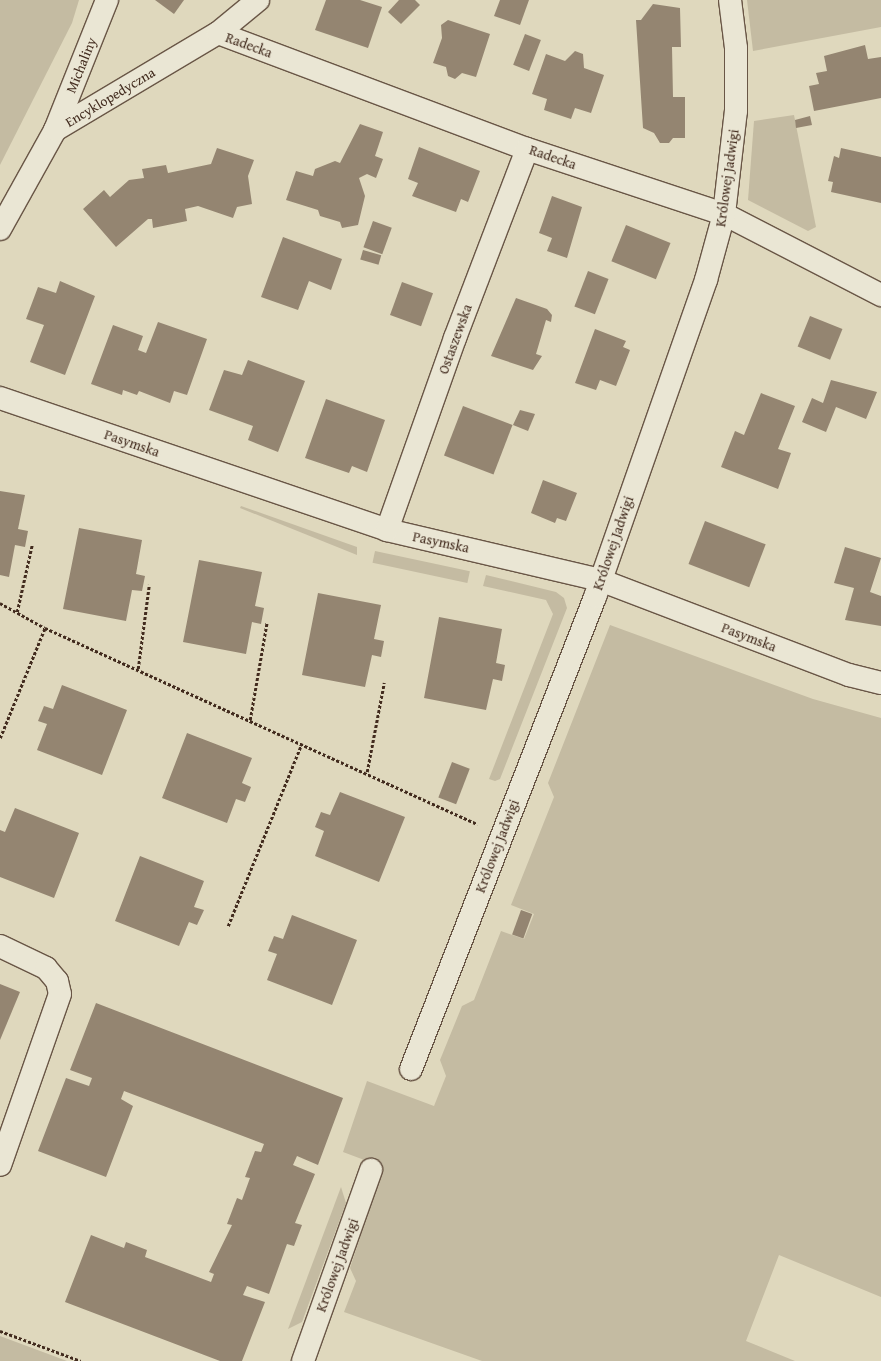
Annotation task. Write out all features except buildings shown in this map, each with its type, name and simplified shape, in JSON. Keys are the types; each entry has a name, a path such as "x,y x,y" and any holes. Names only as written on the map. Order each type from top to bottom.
{"street":[{"name":"Michaliny","path":"55,130 107,0"},
{"name":"Encyklopedyczna","path":"0,229 55,130 218,33 258,0"},
{"name":"Królowej Jadwigi","path":"411,1069 600,580 706,280 724,214 736,111 736,48 730,0"},
{"name":"Radecka","path":"218,33 527,149 724,214 881,296"},
{"name":"Ostaszewska","path":"387,530 455,338 527,149"},
{"name":"Pasymska","path":"0,398 387,530 600,580 849,675 881,683"},
{"path":"0,946 46,968 57,981 60,994 0,1165"},
{"name":"Królowej Jadwigi","path":"302,1361 372,1170"}],"path":[{"path":"17,612 32,545"},
{"path":"138,669 149,585"},
{"path":"0,603 45,628 302,742 486,827"},
{"path":"250,720 267,622"},
{"path":"0,738 45,628"},
{"path":"368,772 384,682"},
{"path":"228,926 302,742"},
{"path":"0,1331 81,1361"}],"shaded area":[{"path":"0,0 79,0 72,23 0,165"},
{"path":"747,0 881,0 881,27 753,51"},
{"path":"794,115 816,227 808,231 748,200 754,121"},
{"path":"241,506 357,547 357,555 240,508"},
{"path":"375,551 470,571 467,583 373,563"},
{"path":"486,575 556,592 564,598 567,608 500,779 495,781 489,779 553,614 546,600 483,586"},
{"path":"610,625 813,699 881,718 881,1297 779,1255 746,1341 795,1361 482,1361 344,1312 356,1281 350,1268 383,1167 343,1152 367,1081 434,1106 446,1076 440,1060 462,1006 474,1000 501,931 524,939 534,914 511,905 554,797 548,783"},
{"path":"341,1187 346,1203 302,1322 288,1329"},
{"path":"0,1336 67,1361 0,1361"}]}
